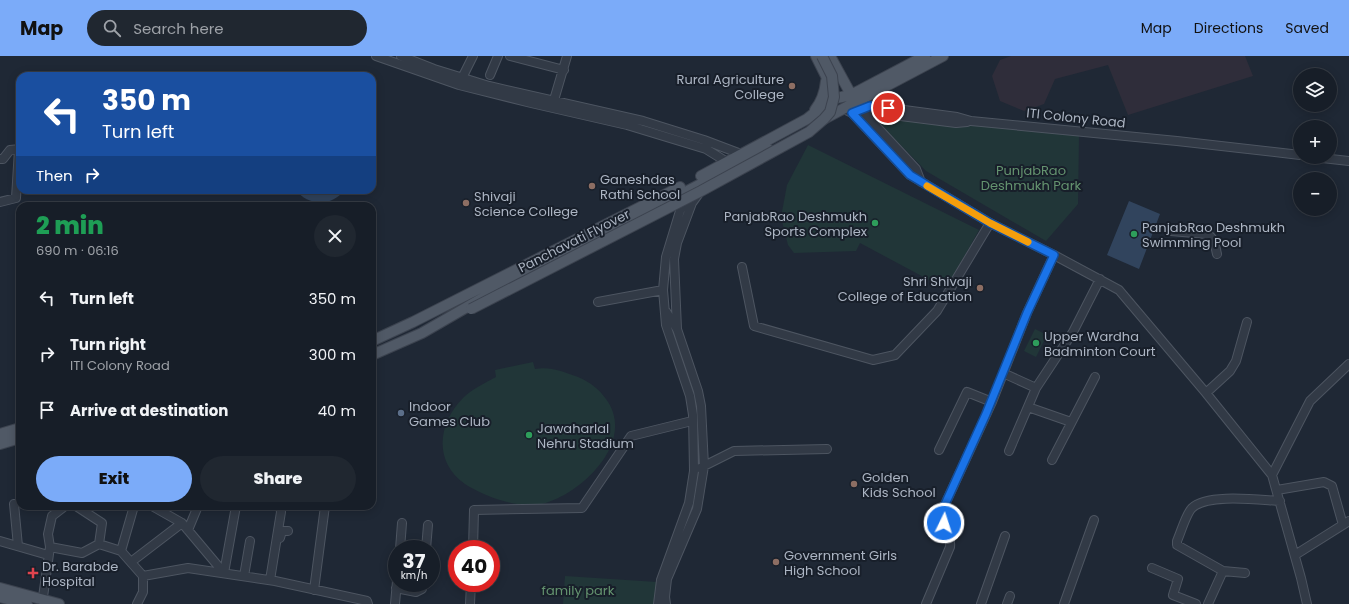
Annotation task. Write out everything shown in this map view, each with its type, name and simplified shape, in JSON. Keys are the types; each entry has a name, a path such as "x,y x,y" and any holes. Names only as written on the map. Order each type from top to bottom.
{"main road":[{"path":"816,56 826,76 832,99"},
{"name":"Panchavati Flyover","path":"458,312 471,309 697,189 809,132 830,112 834,97 834,84 832,76 822,56"},
{"path":"830,56 854,106"},
{"path":"376,339 701,177 730,165 854,106 920,59 943,56"},
{"path":"807,119 819,105 825,92 826,76"},
{"path":"832,99 854,106"},
{"path":"832,99 854,106"},
{"path":"745,157 807,119 832,99"},
{"path":"376,353 422,333 486,296 697,189 730,165"},
{"path":"0,434 16,429"},
{"path":"0,444 16,439"},
{"path":"0,588 42,602 59,604"},
{"path":"0,596 27,604"}],"street":[{"path":"376,56 531,103 643,121 704,140 745,157"},
{"path":"401,56 461,81 554,100 627,125 706,149 730,165"},
{"path":"461,81 473,56"},
{"path":"490,75 498,56"},
{"path":"510,56 564,70"},
{"path":"554,100 567,56"},
{"path":"854,106 910,175 990,223 1119,290 1206,393 1272,476 1295,555 1307,604"},
{"name":"ITI Colony Road","path":"854,106 874,106 957,117 972,121 1293,154"},
{"path":"0,159 3,159 10,150 16,150"},
{"path":"1337,160 1349,161"},
{"path":"658,604 661,580 689,503 694,471 693,415 690,396 667,329 663,290 666,257 680,211 697,189 701,177"},
{"name":"Panchavati Flyover","path":"677,329 674,259 676,243 697,189"},
{"path":"0,202 16,198 16,194"},
{"path":"742,267 754,326 874,360 895,355 937,311 990,223"},
{"path":"1171,231 1210,235 1213,239 1217,254"},
{"path":"926,604 950,547 951,539 944,523 942,511 992,402 1027,313 1054,255"},
{"path":"1009,451 1036,388 1073,332 1100,279"},
{"path":"598,302 663,290"},
{"path":"665,310 677,329 696,382 700,400 704,466 697,509 667,579 666,604"},
{"path":"1206,393 1233,367 1247,322"},
{"path":"1272,476 1310,401 1349,364"},
{"path":"1003,373 1036,388"},
{"path":"1052,460 1095,377"},
{"path":"939,450 967,392 992,402"},
{"path":"1028,407 1071,422"},
{"path":"472,540 474,510 582,508 631,436 692,421"},
{"path":"694,471 734,451 827,449"},
{"path":"1277,490 1327,482 1332,486 1346,523 1295,555"},
{"path":"1245,573 1223,572 1177,545 1177,541 1191,509 1199,504 1215,499 1280,501"},
{"path":"14,504 18,546"},
{"path":"42,602 49,551 48,534 52,516 60,510"},
{"path":"82,510 102,523 99,544"},
{"path":"121,551 133,510"},
{"path":"159,510 182,523 224,573"},
{"path":"188,530 196,510"},
{"path":"224,573 235,510"},
{"path":"273,580 281,510"},
{"path":"314,590 324,510"},
{"path":"1064,604 1094,520"},
{"path":"131,562 182,523"},
{"path":"401,540 402,523"},
{"path":"427,540 428,525"},
{"path":"273,580 281,532 288,531"},
{"path":"981,604 1005,536"},
{"path":"0,541 18,546 49,551 82,553 99,544 121,551 143,576 143,592 137,604"},
{"path":"244,576 250,541"},
{"path":"143,576 188,568 273,580 367,601 368,604"},
{"path":"1152,568 1178,579 1173,595 1196,604"},
{"path":"1208,604 1223,572"},
{"path":"395,604 396,592"},
{"path":"470,604 471,592"}],"shaded area":[{"path":"1011,56 1245,56 1253,76 1128,115 1108,65 1055,79 1044,104 1024,111 1000,101 992,76 1000,60"}],"green space":[{"name":"PunjabRao Deshmukh Park","path":"885,113 1079,136 1078,204 1046,241 926,171 880,124 881,117"},
{"name":"PanjabRao Deshmukh Sports Complex","path":"808,145 979,230 946,289 860,243 856,251 794,253 788,245 781,217 787,185"},
{"name":"Upper Wardha Badminton Court","path":"1035,329 1047,335 1036,357 1024,351"},
{"name":"Jawaharlal Nehru Stadium","path":"533,362 535,369 546,368 562,371 582,379 597,389 606,399 614,415 615,432 610,448 601,464 588,477 573,489 558,498 542,504 524,505 502,501 473,489 465,484 455,475 448,465 444,454 443,442 444,430 448,419 463,398 479,386 496,377 495,370"},
{"name":"family park","path":"565,576 657,582 655,604 563,604"}],"water":[{"path":"300,194 341,194 327,202 313,202"},
{"name":"PanjabRao Deshmukh Swimming Pool","path":"1129,201 1160,214 1139,269 1107,255"}],"slow traffic":[{"path":"927,186 990,223 1028,242"}],"place":[{"name":"Rural Agriculture College","path":"792,86"},
{"name":"Ganeshdas Rathi School","path":"592,186"},
{"name":"Shivaji Science College","path":"466,203"},
{"name":"PanjabRao Deshmukh Sports Complex","path":"875,223"},
{"name":"PanjabRao Deshmukh Swimming Pool","path":"1134,234"},
{"name":"Shri Shivaji College of Education","path":"980,288"},
{"name":"Upper Wardha Badminton Court","path":"1036,343"},
{"name":"Indoor Games Club","path":"401,413"},
{"name":"Jawaharlal Nehru Stadium","path":"529,435"},
{"name":"Golden Kids School","path":"854,484"},
{"name":"Government Girls High School","path":"776,562"},
{"name":"Dr. Barabde Hospital","path":"33,573"}],"route":[{"path":"888,108 870,106 866,109 852,113 910,175 990,223 1054,255 1027,313 992,402 942,511 944,523"}]}
